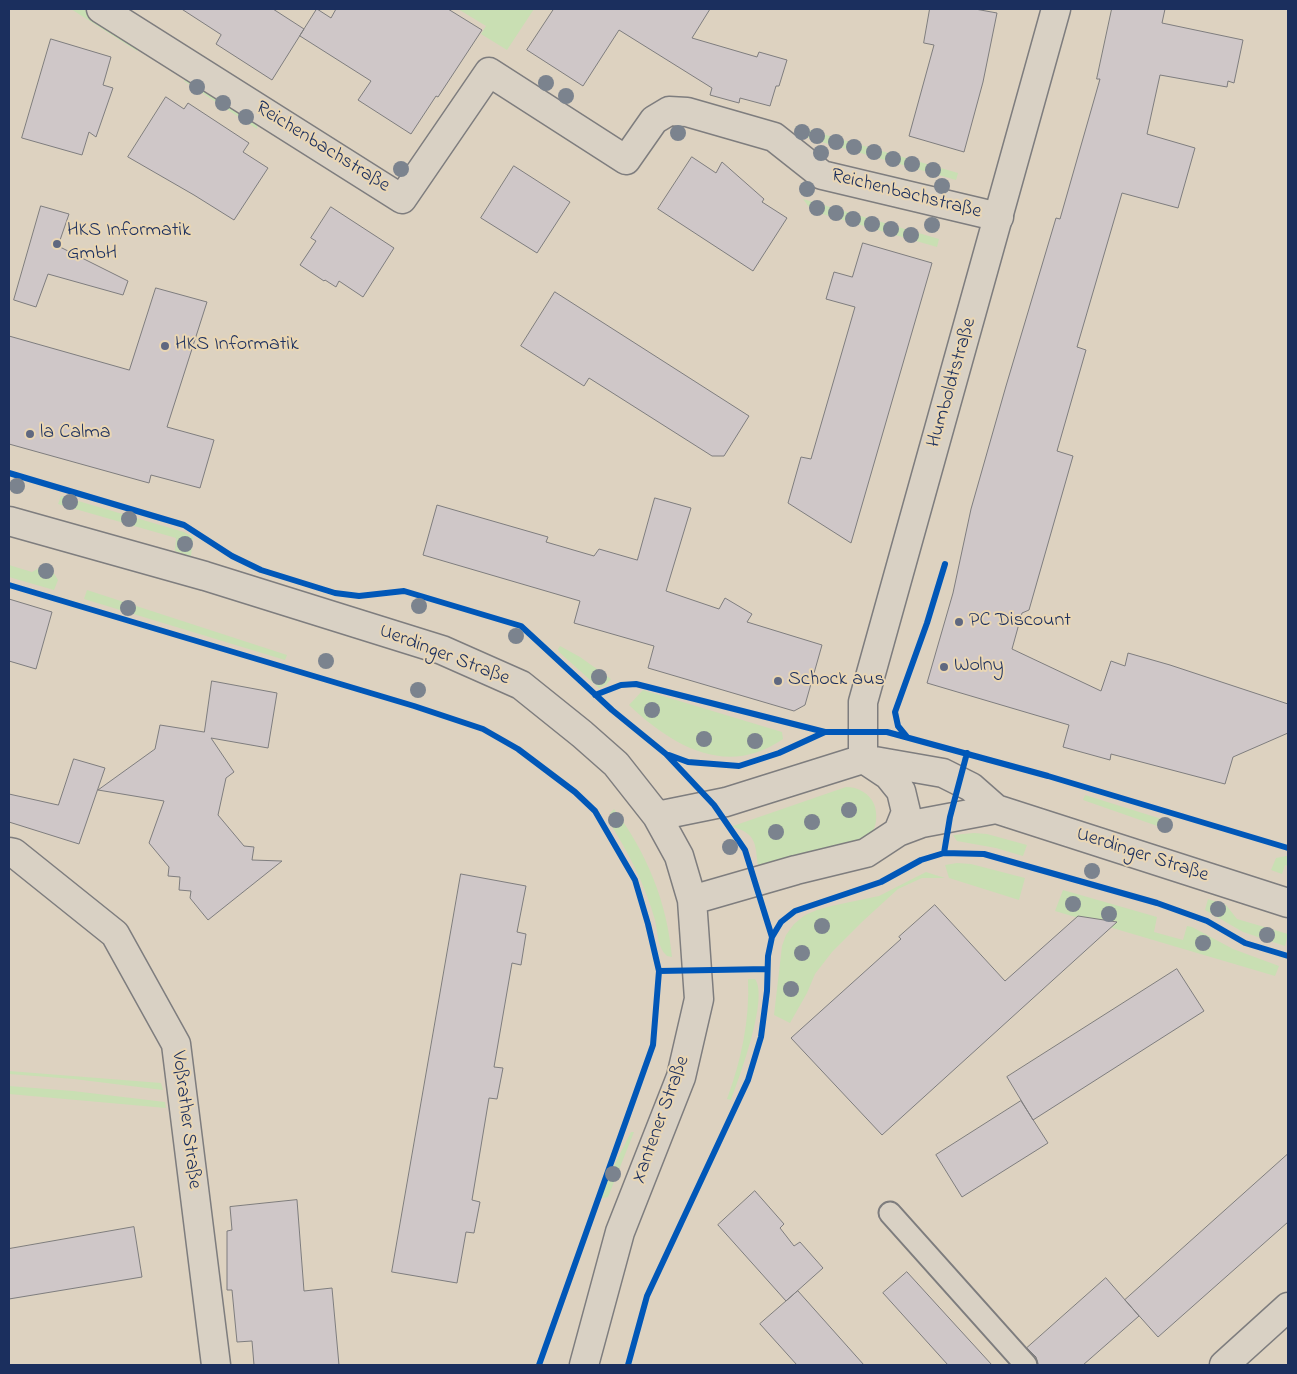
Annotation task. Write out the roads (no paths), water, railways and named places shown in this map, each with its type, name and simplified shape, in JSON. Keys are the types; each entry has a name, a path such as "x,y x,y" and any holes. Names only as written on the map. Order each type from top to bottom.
{"street":[{"name":"Reichenbachstraße","path":"101,9 402,199 489,72 626,160 654,120 670,110 687,112 774,137 822,175 1000,217"},
{"name":"Humboldtstraße","path":"863,759 863,702 1000,217 1056,9"},
{"name":"Uerdinger Straße","path":"9,521 205,576 442,650 521,685 616,764 657,816 726,802 863,759 943,773 971,787 996,809 1288,903"},
{"path":"863,759 888,775 901,792 906,812 898,832"},
{"name":"Uerdinger Straße","path":"692,900 866,853 898,832 922,823 996,809"},
{"name":"Xantener Straße","path":"584,1365 620,1232 682,1077 699,999 692,900 679,856 657,816"},
{"name":"Voßrather Straße","path":"9,852 14,853 115,934 176,1044 216,1365"},
{"path":"1224,1365 1288,1307"}],"lane":[{"path":"890,1213 1026,1365"}],"place":[{"name":"HKS Informatik GmbH","path":"57,244"},
{"name":"HKS Informatik","path":"165,346"},
{"name":"la Calma","path":"30,434"},
{"name":"PC Discount","path":"959,622"},
{"name":"Wolny","path":"944,667"},
{"name":"Schock aus","path":"778,681"}]}
